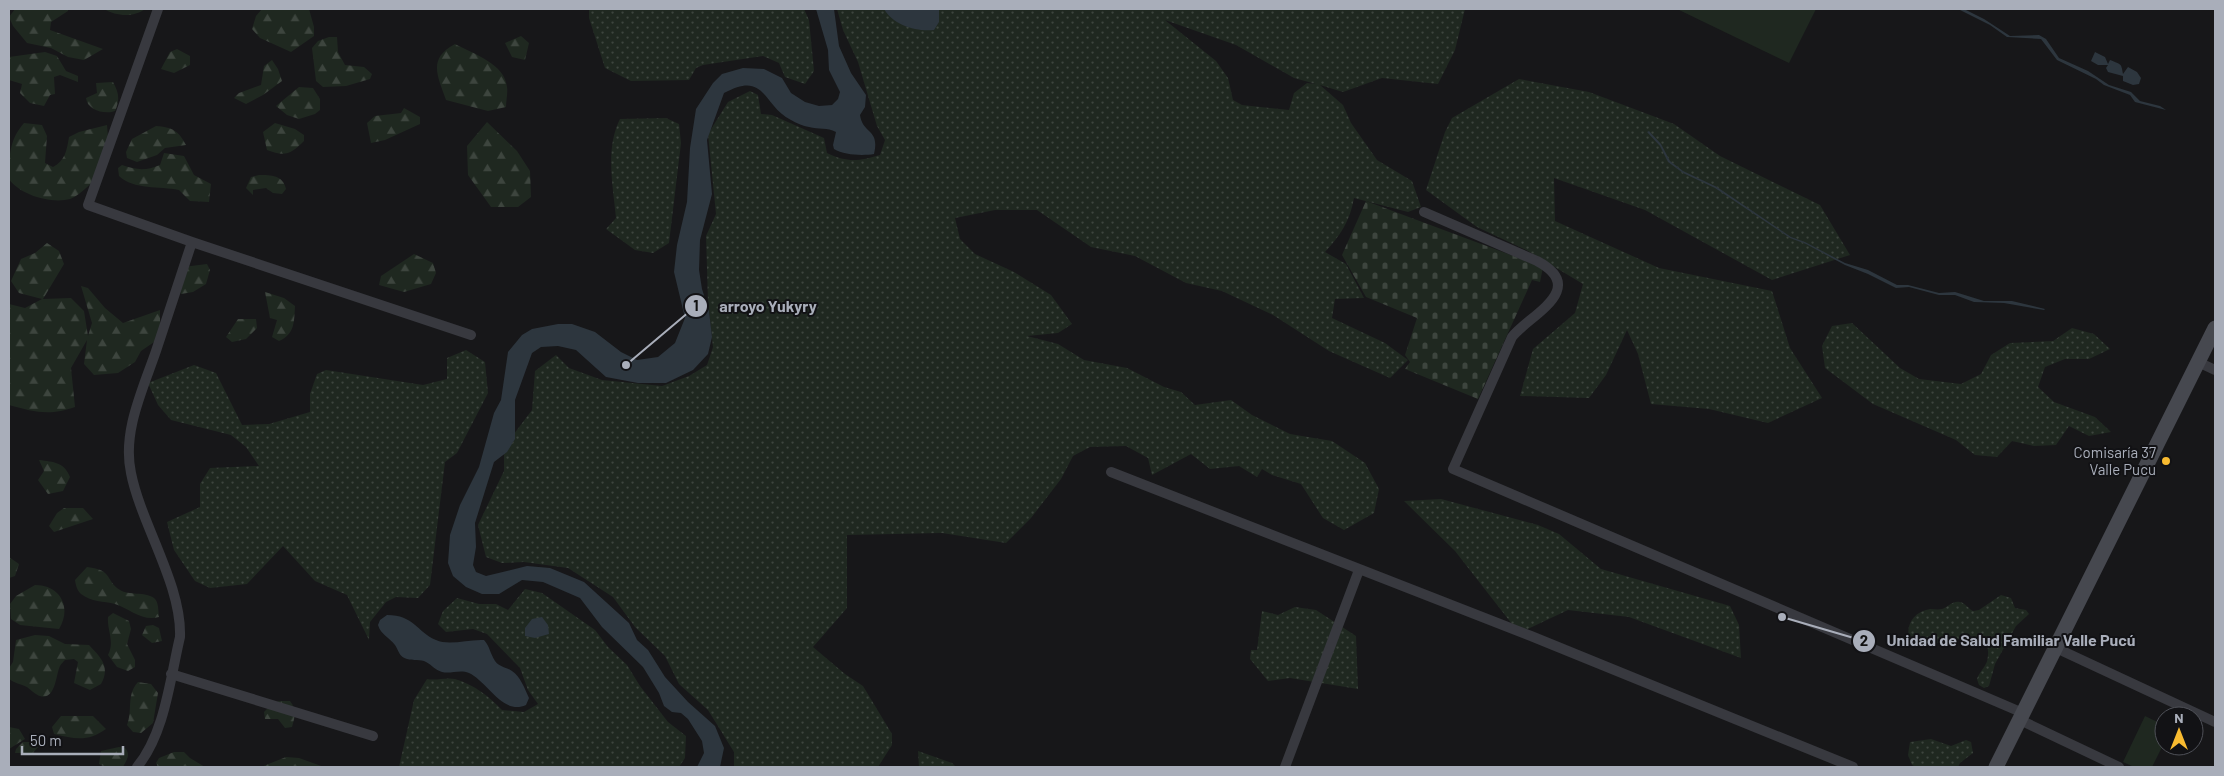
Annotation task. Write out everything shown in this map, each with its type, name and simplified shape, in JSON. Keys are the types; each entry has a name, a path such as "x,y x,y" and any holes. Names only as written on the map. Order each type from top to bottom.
{"main road":[{"path":"1996,767 2215,328"}],"street":[{"path":"158,9 88,206 471,335"},
{"path":"1424,212 1537,261 1553,272 1556,282 1554,296 1545,309 1517,330 1512,337 1453,469 2021,716 2119,767"},
{"path":"137,767 148,754 157,734 180,636 179,614 135,489 128,454 136,412 192,242"},
{"path":"2198,362 2215,370"},
{"path":"1111,472 1540,640 1853,767"},
{"path":"1285,767 1359,570"},
{"path":"2056,648 2215,722"},
{"path":"171,674 373,736"}],"green space":[{"path":"15,9 68,9 68,11 51,22 50,30 103,49 84,60 68,57 51,48 27,43 13,26 9,17"},
{"path":"104,9 145,9 135,14 125,15"},
{"path":"262,9 309,9 314,27 314,36 291,52 260,38 252,29 256,16"},
{"path":"589,9 804,9 809,20 814,71 805,84 785,77 779,63 763,56 703,65 696,68 689,80 631,81 605,68 589,18"},
{"path":"837,9 1465,9 1455,50 1438,84 1382,78 1343,92 1320,85 1343,105 1351,123 1377,160 1412,181 1421,207 1408,212 1354,198 1344,228 1325,252 1346,264 1364,298 1335,299 1332,318 1385,343 1408,360 1390,378 1329,351 1273,315 1222,291 1186,283 1135,256 1091,247 1037,210 995,210 955,218 960,239 975,254 1014,272 1051,295 1072,324 1058,333 1027,336 1058,344 1084,360 1127,368 1164,387 1181,392 1195,405 1231,400 1252,415 1290,434 1332,441 1365,463 1379,489 1374,513 1344,530 1323,518 1301,484 1272,475 1262,469 1257,477 1239,466 1210,469 1191,454 1152,475 1148,458 1126,446 1090,447 1073,456 1061,479 1031,518 1006,543 942,533 847,535 847,608 813,647 845,674 863,686 892,734 892,745 878,767 734,767 734,752 708,710 679,684 665,656 635,627 613,597 568,568 524,562 502,563 486,557 478,525 504,471 504,447 532,410 535,371 556,355 569,368 602,380 662,386 689,376 707,365 713,347 708,302 706,236 716,214 708,134 728,102 750,91 758,95 761,114 772,115 824,138 827,153 847,160 866,159 880,155 885,140 877,126 858,62 843,30","holes":["1165,20 1236,45 1294,78 1316,84 1307,83 1294,93 1289,110 1242,105 1233,100 1228,78 1216,61"]},
{"path":"1677,9 1816,9 1789,63"},
{"path":"521,36 529,43 525,60 512,57 505,43"},
{"path":"329,37 337,37 338,52 345,65 364,67 372,74 370,79 346,86 323,87 316,81 312,48 318,41"},
{"path":"455,44 479,56 501,72 507,87 506,107 488,111 446,100 438,76 438,62 446,50"},
{"path":"177,49 190,56 190,65 174,73 161,69 170,52"},
{"path":"45,52 57,56 66,71 78,76 78,82 60,75 54,77 55,94 50,95 44,106 30,103 20,93 22,84 9,80 9,57"},
{"path":"272,60 278,69 282,81 263,95 246,104 234,98 239,93 261,85 264,66"},
{"path":"1519,79 1589,92 1674,124 1720,156 1820,205 1850,255 1772,280 1645,210 1554,178 1555,221 1659,268 1772,291 1790,348 1822,398 1768,423 1709,409 1651,404 1638,354 1627,330 1606,375 1589,398 1520,396 1533,349 1575,313 1583,284 1528,251 1477,227 1426,190 1445,132 1452,118"},
{"path":"113,82 118,96 115,111 102,112 90,106 86,98 97,93 96,83"},
{"path":"299,87 313,88 320,99 320,110 315,114 299,119 287,115 276,106"},
{"path":"404,108 420,117 420,124 385,140 371,143 367,123 375,116 401,113"},
{"path":"666,118 679,124 681,143 669,243 653,253 635,250 606,229 616,218 611,155 615,131 620,119"},
{"path":"487,122 517,151 530,171 531,197 518,207 491,207 468,175 467,146"},
{"path":"24,123 42,125 47,136 45,163 53,167 63,158 69,137 79,132 107,125 108,150 106,164 90,184 70,199 45,199 28,194 14,185 9,179 13,142"},
{"path":"275,123 295,129 304,135 304,141 295,149 283,154 267,150 263,132"},
{"path":"156,126 166,127 174,131 181,136 186,145 165,148 157,155 137,162 127,158 126,152 132,139"},
{"path":"164,153 184,156 194,175 211,184 209,202 190,201 179,190 140,186 132,184 119,176 118,168 122,165 141,169 160,165"},
{"path":"259,175 279,178 286,189 282,194 273,193 266,188 253,190 253,195 246,188 251,177"},
{"path":"1366,201 1543,267 1540,282 1532,280 1478,399 1405,369 1410,362 1405,355 1417,318 1366,297 1342,255"},
{"path":"47,243 59,251 64,264 43,299 71,298 84,311 88,336 92,323 81,286 88,288 105,308 123,323 160,310 160,338 141,351 135,362 118,373 94,375 84,364 87,340 71,368 75,407 50,412 34,411 9,405 9,304 25,308 42,299 19,293 11,281 21,259 35,253"},
{"path":"414,254 433,263 436,273 431,284 404,292 379,285 381,276"},
{"path":"207,264 210,270 206,284 193,292 181,294 177,275 183,267"},
{"path":"265,292 284,298 295,306 293,327 288,335 279,341 272,337 277,320 270,318"},
{"path":"238,319 256,319 257,328 246,339 232,342 226,337"},
{"path":"1852,323 1900,368 1919,379 1961,384 1981,374 1991,355 2010,343 2053,341 2072,328 2094,334 2110,349 2089,359 2065,359 2045,367 2038,387 2054,402 2095,417 2111,432 2089,436 2069,426 2056,445 2034,446 2012,441 1997,457 1975,455 1956,440 1873,404 1825,368 1822,346 1832,326"},
{"path":"466,350 485,362 488,393 457,453 445,462 430,585 418,598 396,597 386,602 370,622 369,640 347,595 315,581 283,546 247,584 210,588 195,581 174,550 167,522 200,507 200,484 210,468 259,466 246,447 231,435 171,420 158,405 148,383 194,365 216,373 242,425 269,424 310,412 310,394 317,374 326,370 423,385 447,379 447,358"},
{"path":"39,460 54,462 65,468 70,477 63,491 48,494 38,480 44,471"},
{"path":"1441,499 1538,525 1559,534 1601,569 1730,606 1739,625 1741,658 1629,617 1568,610 1519,633 1455,551 1404,501"},
{"path":"64,508 83,508 93,519 54,532 49,526 57,513"},
{"path":"9,557 19,564 15,576 9,578"},
{"path":"87,567 96,568 105,573 115,587 124,592 154,598 158,604 159,617 147,618 115,604 85,597 77,588 75,580"},
{"path":"35,585 52,589 62,599 64,613 59,629 20,625 11,619 10,604 16,596"},
{"path":"525,589 542,593 595,630 608,647 627,665 640,686 668,722 686,736 685,758 679,767 399,767 414,700 427,679 455,679 462,681 481,692 502,710 524,712 538,704 528,690 520,668 487,634 473,629 446,632 438,624 443,611 457,598 479,604 496,604 508,610"},
{"path":"2001,595 2011,598 2015,608 2026,610 2029,614 2016,626 1995,664 1989,686 1984,688 1979,685 1977,679 1988,659 1987,646 1984,640 1972,637 1942,643 1928,642 1912,645 1908,633 1910,622 1923,611 1942,609 1957,602 1964,604 1973,611 1979,610"},
{"path":"1295,607 1316,610 1356,636 1358,689 1290,678 1268,681 1250,659 1251,650 1257,650 1262,611 1278,615"},
{"path":"113,613 129,621 131,629 127,644 135,660 135,667 128,671 117,667 108,655 111,641 108,617"},
{"path":"153,625 159,628 162,641 152,643 142,635 146,626"},
{"path":"35,635 49,636 65,644 89,645 103,662 105,672 101,684 90,690 74,683 78,662 74,659 65,660 61,664 52,691 45,696 35,694 27,687 13,682 9,679 9,668 13,662 16,640"},
{"path":"138,682 151,684 158,693 153,723 141,733 133,732 127,725 132,692"},
{"path":"279,701 290,701 294,707 295,713 292,727 285,728 278,719 265,719 264,712 272,704"},
{"path":"61,716 93,716 106,729 87,738 54,734 52,727"},
{"path":"2145,716 2154,720 2154,756 2158,756 2152,767 2134,767 2123,762"},
{"path":"9,727 19,729 25,739 9,749"},
{"path":"1931,739 1951,746 1966,740 1971,742 1973,753 1960,763 1958,767 1916,767 1912,765 1908,755 1910,742"},
{"path":"23,742 34,742 38,747 33,753 15,753 16,749"},
{"path":"119,747 125,748 128,753 123,767 105,767 99,764 101,751"},
{"path":"918,751 952,763 956,767 919,767"},
{"path":"174,752 184,752 205,767 158,767 156,763 159,758"},
{"path":"286,757 299,758 324,767 261,767"}],"shaded area":[{"path":"816,9 834,9 839,46 851,73 866,95 865,107 860,115 864,126 875,140 874,154 843,153 834,149 836,132 807,127 793,121 782,114 756,87 748,85 724,93 707,140 712,194 700,240 699,270 702,289 709,311 712,337 708,354 693,370 666,383 638,383 606,377 576,350 558,346 541,347 532,353 515,400 515,439 507,452 494,462 475,523 476,547 473,565 476,572 486,576 527,566 550,568 584,582 629,623 637,640 648,650 665,677 688,702 715,726 724,748 720,767 697,767 704,753 702,741 688,719 681,713 672,712 664,706 659,693 643,667 602,627 580,598 543,582 522,580 499,594 482,594 466,587 453,576 448,563 450,535 460,505 479,467 494,413 501,400 508,352 522,335 532,329 558,324 572,324 595,332 621,352 637,360 658,357 675,343 685,318 674,272 677,245 687,202 690,148 696,109 713,83 722,74 743,68 764,69 782,78 791,93 805,102 819,106 832,105 838,99 840,92 829,70 828,50"},
{"path":"884,9 939,9 939,22 934,30 920,30 899,23 888,15"},
{"path":"1958,9 1964,9 1984,19 2010,36 2039,35 2046,39 2059,58 2088,71 2109,85 2131,92 2140,101 2160,106 2166,110 2135,102 2130,95 2104,85 2096,79 2057,60 2041,39 2007,37 1990,25"},
{"path":"2095,52 2105,57 2108,64 2110,60 2120,65 2123,74 2128,67 2137,72 2141,78 2139,84 2133,85 2123,81 2123,76 2108,72 2106,68 2108,65 2098,65 2091,61"},
{"path":"1649,131 1661,144 1670,161 1683,171 1717,187 1791,237 1805,242 1845,263 1868,270 1897,285 1908,285 1939,293 1955,292 1984,301 2012,301 2045,309 2004,303 1974,302 1955,295 1939,295 1909,287 1896,288 1790,238 1715,188 1683,173 1668,162 1660,146 1647,132"},
{"path":"387,615 409,621 430,637 441,642 484,640 497,663 515,673 520,679 529,698 526,705 510,706 469,673 462,671 442,672 424,661 409,660 402,657 395,645 381,631 378,625 380,620"},
{"path":"542,617 548,625 549,634 535,638 525,636 525,628 532,619"}],"place":[{"name":"arroyo Yukyry","path":"626,365"},
{"name":"Comisaría 37 Valle Pucu","path":"2166,461"},
{"name":"Unidad de Salud Familiar Valle Pucú","path":"1782,617"}]}
